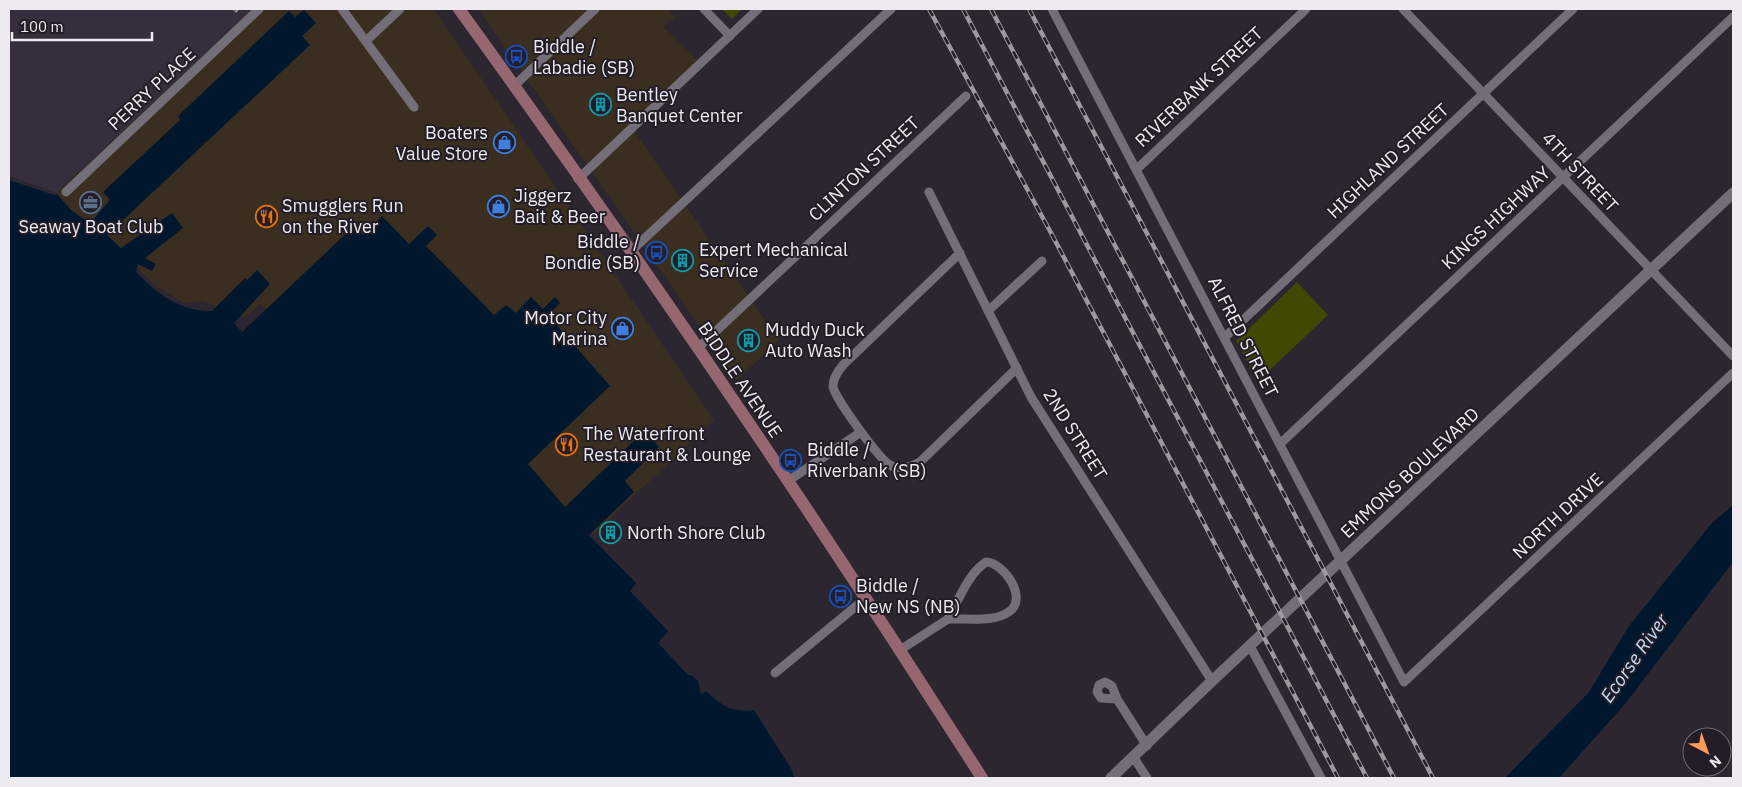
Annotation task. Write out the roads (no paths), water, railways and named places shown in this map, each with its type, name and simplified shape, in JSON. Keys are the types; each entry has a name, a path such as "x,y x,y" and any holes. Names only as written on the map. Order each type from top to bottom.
{"main road":[{"name":"BIDDLE AVENUE","path":"459,9 788,481 982,778"}],"street":[{"name":"PERRY PLACE","path":"66,192 259,9"},
{"path":"342,9 414,107"},
{"path":"366,41 400,9"},
{"path":"514,86 595,9"},
{"path":"704,9 730,36"},
{"path":"578,179 758,9"},
{"path":"630,252 891,9"},
{"name":"RIVERBANK STREET","path":"1136,169 1306,9"},
{"name":"4TH STREET","path":"1403,9 1733,356"},
{"name":"HIGHLAND STREET","path":"1225,337 1573,9"},
{"name":"ALFRED STREET","path":"1055,10 1404,682"},
{"name":"KINGS HIGHWAY","path":"1281,443 1733,17"},
{"name":"CLINTON STREET","path":"697,349 966,96"},
{"name":"2ND STREET","path":"930,192 1031,397 1212,681"},
{"name":"EMMONS BOULEVARD","path":"1111,778 1733,193"},
{"path":"960,253 838,371 833,385 834,391 876,454 888,464 901,468 915,465 1017,368"},
{"path":"988,311 1042,260"},
{"name":"NORTH DRIVE","path":"1404,682 1733,373"},
{"path":"788,481 861,432"},
{"path":"900,650 948,619 978,568 986,562 992,562 999,566 1015,589 1015,606 1010,612 991,618 948,619"},
{"path":"775,673 866,598"},
{"path":"1250,646 1321,778"},
{"path":"1117,699 1147,746"},
{"path":"1134,758 1147,778"}],"water":[{"path":"304,10 316,23 302,36 310,45 107,235 121,248 172,213 183,228 145,258 156,264 152,271 138,264 136,272 152,288 170,300 201,311 212,311 245,278 247,280 257,270 270,284 234,323 242,332 354,226 363,235 382,216 409,244 428,226 437,235 426,246 494,315 506,305 516,313 531,297 543,309 555,297 560,303 548,315 610,386 528,464 565,507 645,430 659,447 625,481 634,492 589,535 636,583 630,591 668,631 658,643 688,675 691,675 698,681 701,695 706,691 717,701 733,709 754,710 792,770 794,778 9,778 9,180 54,195 57,194 72,211 90,223 110,200 103,192 180,120 178,116 289,11 295,17"},
{"name":"Ecorse River","path":"1733,505 1733,562 1625,704 1559,778 1505,778 1589,692 1629,626 1712,523"}],"railway":[{"path":"929,9 1050,231 1338,778"},
{"path":"963,9 1367,778"},
{"path":"991,9 1394,778"},
{"path":"1029,9 1433,778"}],"place":[{"name":"Biddle / Labadie (SB)","path":"517,57"},
{"name":"Bentley Banquet Center","path":"600,105"},
{"name":"Boaters Value Store","path":"504,143"},
{"name":"Seaway Boat Club","path":"91,202"},
{"name":"Jiggerz Bait & Beer","path":"498,206"},
{"name":"Smugglers Run on the River","path":"266,216"},
{"name":"Biddle / Bondie (SB)","path":"656,252"},
{"name":"Expert Mechanical Service","path":"683,260"},
{"name":"Motor City Marina","path":"623,328"},
{"name":"Muddy Duck Auto Wash","path":"749,340"},
{"name":"The Waterfront Restaurant & Lounge","path":"567,444"},
{"name":"Biddle / Riverbank (SB)","path":"791,460"},
{"name":"North Shore Club","path":"611,533"},
{"name":"Biddle / New NS (NB)","path":"840,596"}]}
